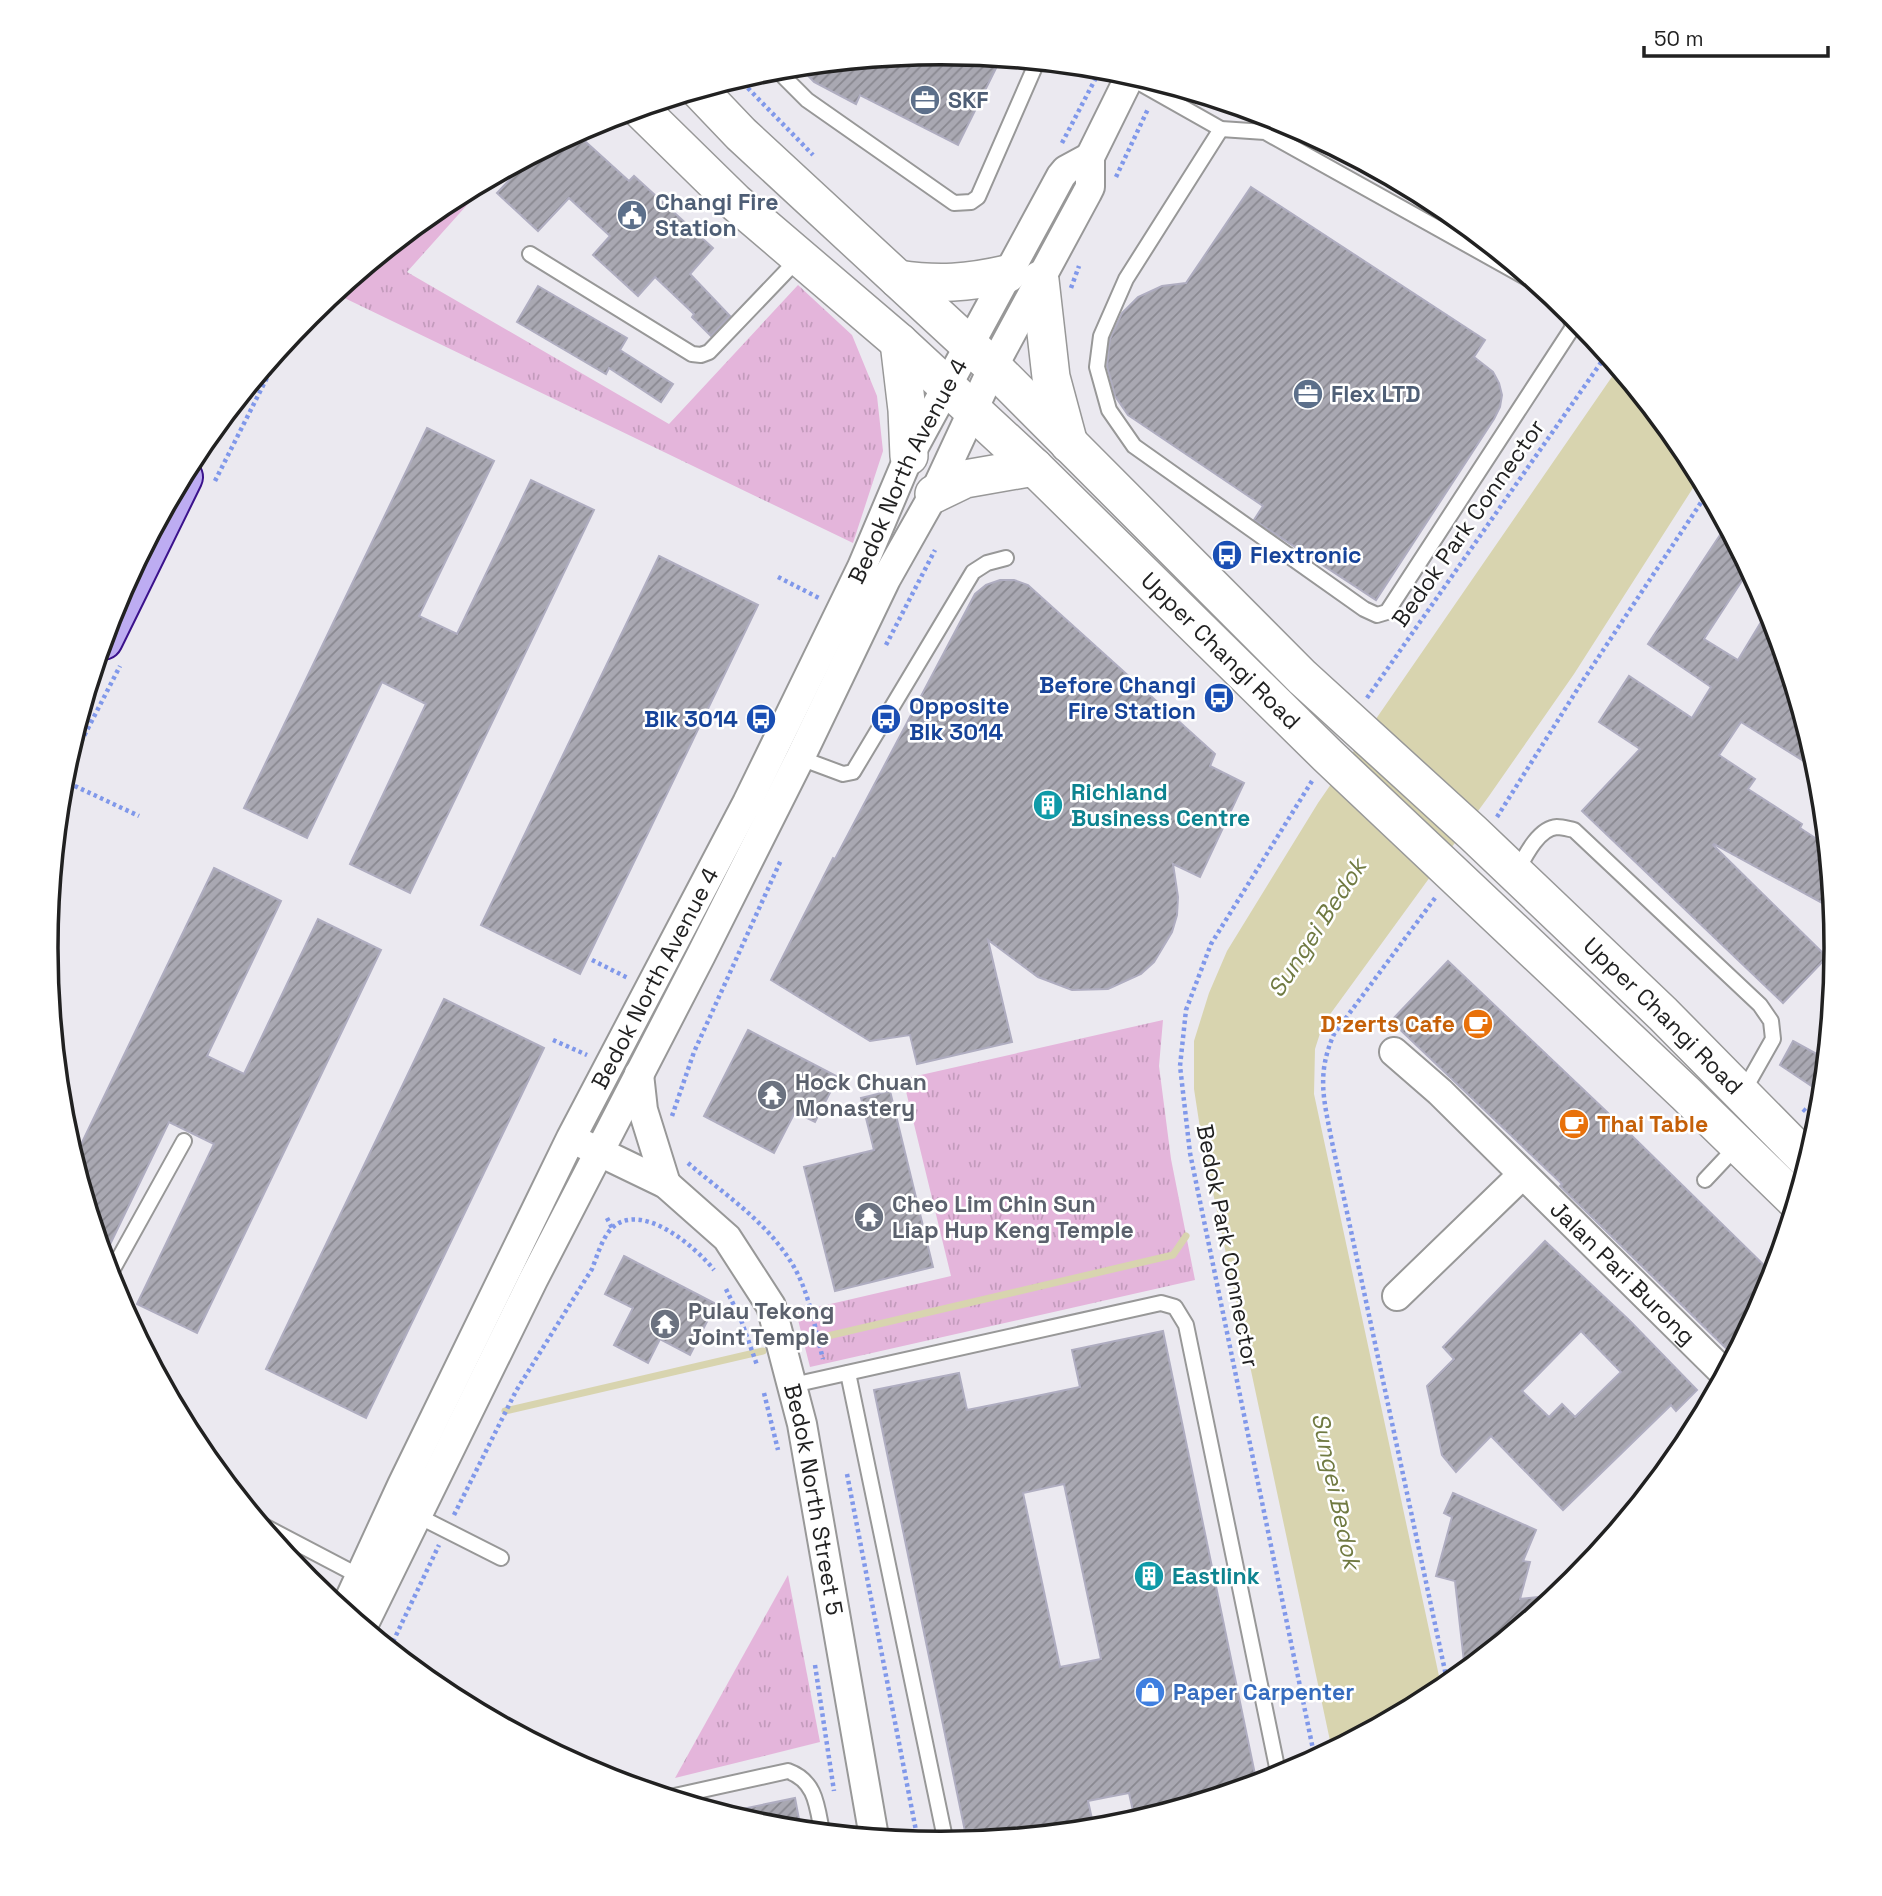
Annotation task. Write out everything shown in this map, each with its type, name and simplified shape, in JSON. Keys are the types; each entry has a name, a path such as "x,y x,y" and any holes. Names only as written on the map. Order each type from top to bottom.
{"street":[{"name":"Bedok North Avenue 4","path":"350,1604 371,1581 416,1515 800,758 886,579 934,494 961,399 981,356 1039,282 1090,187 1090,157 1126,85"},
{"name":"Upper Changi Road","path":"706,97 741,134 981,356 1302,677 1361,714 1482,831 1515,874 1663,1014 1800,1152"},
{"name":"Upper Changi Road","path":"647,116 735,202 899,342 1034,467 1324,769 1443,880 1738,1144 1789,1194"},
{"path":"898,279 929,284 1039,282 1051,377 1069,444"},
{"path":"899,342 909,456"},
{"name":"Bedok North Avenue 4","path":"365,1617 371,1581 571,1138 747,803 862,567 909,456 961,399"},
{"path":"934,494 965,479 1034,467"},
{"name":"Jalan Pari Burong","path":"1394,1052 1440,1092 1718,1367"},
{"path":"639,1074 643,1111 666,1184"},
{"name":"Bedok North Street 5","path":"571,1138 666,1184 727,1238 771,1306 793,1385 872,1828"},
{"path":"1397,1296 1522,1175"}],"lane":[{"path":"786,79 807,100 954,203 971,202 978,197 1033,70"},
{"path":"1153,91 1221,129 1265,132 1494,260"},
{"path":"1221,129 1126,279 1101,336 1097,367 1109,410 1134,446 1364,609 1377,615 1387,612 1572,329"},
{"path":"530,254 692,354 701,355 709,352 800,257"},
{"path":"800,758 843,775 853,772 973,572 987,563 1006,558"},
{"path":"1515,874 1524,856 1545,831 1556,827 1574,830 1760,1005 1772,1020 1773,1039 1742,1094"},
{"path":"116,1263 184,1141"},
{"path":"1705,1180 1738,1144"},
{"path":"793,1385 1161,1303 1175,1307 1186,1325 1277,1765"},
{"path":"848,1373 943,1831"},
{"path":"416,1515 501,1558"},
{"path":"295,1550 371,1581"},
{"path":"687,1793 788,1771 804,1779 814,1792 820,1823"}],"path":[{"path":"1112,186 1156,93"},
{"path":"1039,282 1084,254"},
{"name":"Bedok Park Connector","path":"1361,714 1602,363"},
{"path":"1482,831 1702,500"},
{"path":"880,656 938,545"},
{"path":"778,577 821,600 827,589"},
{"name":"Bedok Park Connector","path":"1313,1749 1200,1204 1180,1066 1186,1010 1211,944 1324,769"},
{"path":"73,785 139,816"},
{"path":"673,1126 673,1114 694,1052 784,854"},
{"path":"1443,880 1334,1034 1324,1056 1322,1088 1445,1673"},
{"path":"592,960 635,982"},
{"path":"553,1040 594,1058"},
{"path":"683,1159 750,1214 770,1234 794,1267 809,1302 828,1377"},
{"path":"607,1218 612,1228"},
{"path":"393,1641 516,1391 592,1269 598,1251 612,1228 630,1220 658,1224 699,1251 722,1279 741,1320 758,1368"},
{"path":"761,1380 779,1456"},
{"path":"847,1474 916,1830"},
{"path":"813,1652 835,1795"}],"green space":[{"path":"470,201 407,272 669,424 798,285 852,335 877,396 883,451 853,543 344,298 403,247"},
{"path":"1163,1020 1159,1066 1171,1159 1195,1280 810,1367 796,1312 951,1276 903,1079"},
{"path":"788,1575 820,1742 675,1778"}],"water":[{"name":"Sungei Bedok","path":"1613,375 1642,410 1694,487 1574,674 1323,1024 1315,1049 1314,1094 1439,1677 1383,1713 1330,1741 1202,1141 1194,1089 1194,1041 1209,993 1227,951 1318,803"}],"building":[{"name":"SKF","path":"883,67 997,67 958,145 860,95 856,104 814,82 808,75"},
{"name":"Changi Fire Station","path":"584,140 629,181 634,176 713,248 690,274 730,316 711,336 692,317 694,314 655,277 638,296 593,255 610,236 569,198 538,231 497,193 514,175"},
{"name":"Flex LTD","path":"1251,187 1485,340 1474,357 1493,372 1499,383 1502,395 1494,419 1376,600 1254,520 1263,506 1128,415 1115,396 1107,366 1110,339 1122,313 1138,297 1162,286 1186,283"},
{"path":"538,286 627,338 620,350 673,384 661,402 609,368 606,374 517,322"},
{"path":"427,428 494,461 419,616 457,634 531,480 594,510 410,893 350,864 426,704 382,682 307,838 244,808"},
{"path":"1721,534 1743,579 1704,639 1738,660 1761,622 1794,719 1804,761 1741,722 1719,755 1755,779 1748,789 1802,824 1800,828 1818,839 1822,903 1713,845 1824,954 1824,961 1783,1003 1582,811 1640,749 1599,722 1629,676 1692,718 1711,687 1648,644"},
{"path":"659,556 758,605 580,974 481,925"},
{"name":"Richland Business Centre","path":"1000,580 1014,580 1028,585 1215,754 1210,766 1244,783 1200,877 1173,864 1178,897 1177,915 1172,932 1154,962 1141,974 1108,989 1072,990 1038,977 988,940 1012,1042 917,1064 910,1035 870,1041 771,980 833,858 835,859 975,594 986,585"},
{"path":"214,868 281,901 207,1056 244,1074 318,919 381,950 197,1333 137,1304 214,1144 169,1122 110,1245 81,1145"},
{"path":"1448,961 1627,1131 1765,1266 1727,1350 1560,1186 1562,1184 1391,1021"},
{"path":"444,999 544,1048 366,1418 266,1369"},
{"name":"Hock Chuan Monastery","path":"748,1030 838,1077 815,1122 795,1112 774,1153 704,1116"},
{"path":"1793,1041 1818,1054 1813,1087 1780,1065"},
{"name":"Cheo Lim Chin Sun Liap Hup Keng Temple","path":"890,1091 933,1267 835,1291 804,1167 874,1150 861,1098"},
{"path":"1545,1241 1629,1320 1697,1390 1676,1411 1671,1405 1563,1510 1491,1436 1456,1472 1442,1455 1427,1386 1454,1359 1443,1347","holes":["1581,1331 1621,1372 1575,1417 1562,1404 1549,1417 1522,1391"]},
{"name":"Pulau Tekong Joint Temple","path":"624,1256 716,1304 690,1355 660,1339 648,1363 614,1345 633,1308 605,1294"},
{"name":"Eastlink","path":"1163,1331 1255,1773 1170,1801 1133,1810 1129,1793 1088,1801 1092,1818 1056,1824 965,1830 874,1390 959,1373 967,1410 1080,1387 1072,1350","holes":["1064,1484 1101,1659 1060,1667 1023,1493"]},
{"path":"1453,1493 1536,1530 1523,1561 1530,1562 1520,1599 1540,1597 1464,1660 1455,1581 1436,1576 1452,1517 1444,1513"},
{"path":"795,1798 799,1819 769,1814 745,1808"}],"waterway":[{"path":"802,1342 1173,1255 1186,1236"},
{"path":"505,1411 763,1351"}],"place":[{"name":"SKF","path":"925,100"},
{"name":"Changi Fire Station","path":"632,215"},
{"name":"Flex LTD","path":"1308,394"},
{"name":"Flextronic","path":"1227,555"},
{"name":"Before Changi Fire Station","path":"1219,698"},
{"name":"Blk 3014","path":"761,719"},
{"name":"Opposite Blk 3014","path":"886,719"},
{"name":"Richland Business Centre","path":"1048,805"},
{"name":"D'zerts Cafe","path":"1478,1024"},
{"name":"Hock Chuan Monastery","path":"772,1095"},
{"name":"Thai Table","path":"1574,1124"},
{"name":"Cheo Lim Chin Sun Liap Hup Keng Temple","path":"869,1217"},
{"name":"Pulau Tekong Joint Temple","path":"665,1324"},
{"name":"Eastlink","path":"1149,1576"},
{"name":"Paper Carpenter","path":"1150,1692"}]}
